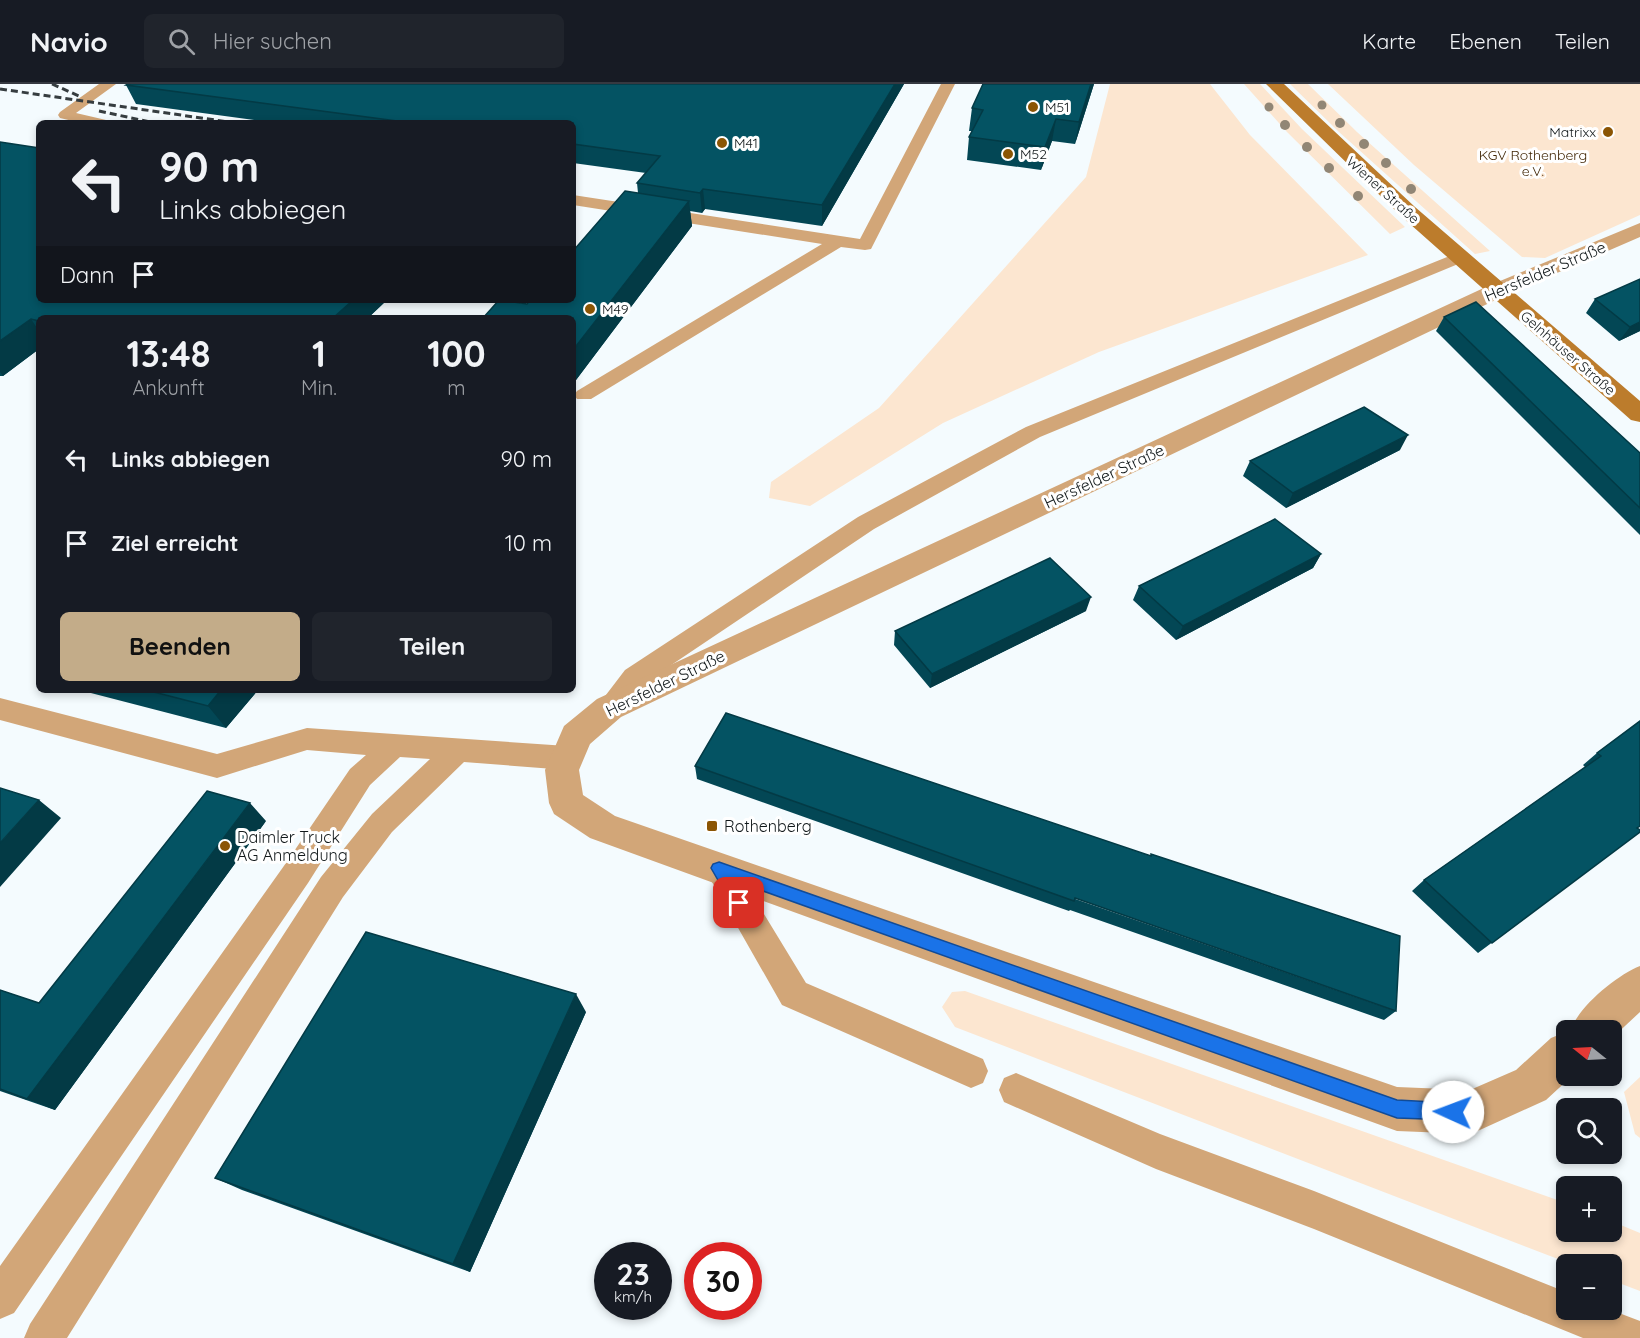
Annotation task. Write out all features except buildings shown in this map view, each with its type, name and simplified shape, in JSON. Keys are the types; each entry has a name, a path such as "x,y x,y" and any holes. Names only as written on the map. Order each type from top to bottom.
{"main road":[{"name":"Wiener Straße","path":"1274,84 1338,149 1496,291"},
{"name":"Gelnhäuser Straße","path":"1496,291 1640,414"}],"street":[{"name":"Hersfelder Straße","path":"571,747 609,708 1496,291 1640,230"},
{"path":"571,747 562,770 567,803 603,827 1397,1109 1471,1112 1531,1085 1556,1062"},
{"path":"1602,1020 1640,985"}],"lane":[{"path":"88,120 65,115 94,92 109,84"},
{"path":"576,200 865,246 948,84"},
{"path":"584,395 838,242"},
{"path":"609,708 634,677 866,523 1033,432 1457,258"},
{"path":"0,709 217,766 307,739 384,755 458,750 571,747"},
{"path":"44,1338 332,887 382,823 458,750"},
{"path":"0,1299 297,873 360,777 384,755"},
{"path":"719,868 794,994 970,1071"},
{"path":"1016,1090 1156,1151 1314,1210 1632,1338"}],"green space":[{"path":"1110,84 1210,84 1250,135 1368,255 1099,352 943,423 810,506 769,498 771,482 879,408 1086,177"},
{"path":"1244,84 1260,84 1302,129 1405,227 1390,234 1287,132"},
{"path":"1290,84 1308,84 1357,132 1490,251 1475,254 1339,132"},
{"name":"KGV Rothenberg e.V.","path":"1328,84 1640,84 1640,215 1545,258 1522,257 1414,165"},
{"path":"965,991 1556,1199 1556,1242 1622,1242 1622,1226 1640,1233 1640,1291 1622,1284 1622,1254 1556,1254 1556,1258 955,1027 942,1007 952,992"},
{"path":"1640,1077 1640,1138 1635,1134 1624,1092"}],"railway":[{"path":"52,84 79,96"},
{"path":"0,89 215,120"},
{"path":"99,111 141,120"}],"place":[{"name":"M51","path":"1033,107"},
{"name":"Matrixx","path":"1608,132"},
{"name":"M41","path":"722,143"},
{"name":"M52","path":"1008,154"},
{"name":"M49","path":"590,309"},
{"name":"Rothenberg","path":"712,826"},
{"name":"Daimler Truck AG Anmeldung","path":"225,846"}],"route":[{"path":"739,903 719,868 1397,1109 1453,1112"}]}
